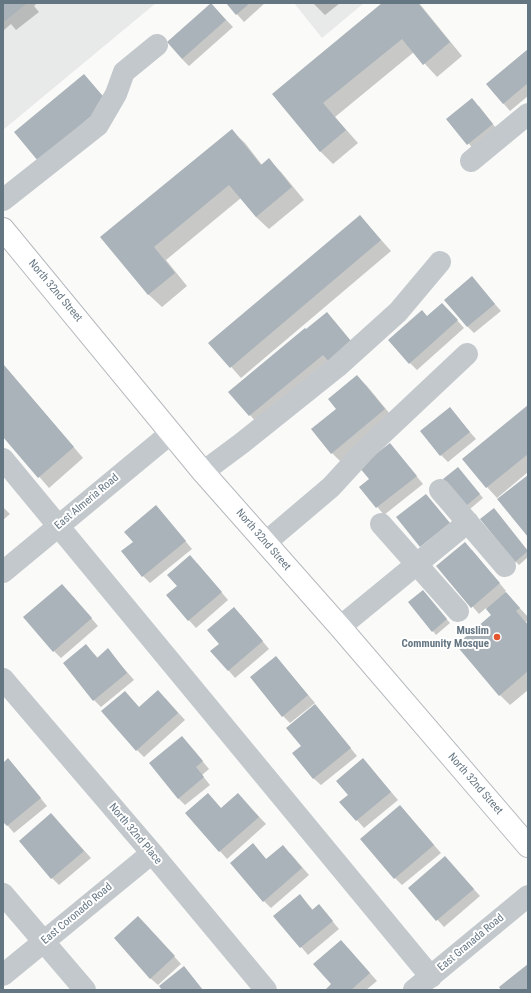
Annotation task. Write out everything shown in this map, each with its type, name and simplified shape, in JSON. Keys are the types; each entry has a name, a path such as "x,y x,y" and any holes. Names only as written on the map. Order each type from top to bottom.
{"main road":[{"name":"North 32nd Street","path":"3,229 203,472 340,627 528,846"}],"street":[{"path":"3,200 98,125 116,94 124,72 157,45"},
{"path":"471,161 528,114"},
{"path":"203,472 242,443 337,367 398,312 440,262"},
{"path":"265,543 331,487 364,450 467,354"},
{"name":"East Almeria Road","path":"3,572 171,433"},
{"path":"3,459 59,526 422,983"},
{"path":"440,490 505,566"},
{"path":"340,627 468,522"},
{"path":"381,524 458,611"},
{"name":"North 32nd Place","path":"3,679 152,852 266,990"},
{"name":"East Coronado Road","path":"3,975 152,852"},
{"path":"3,894 85,990"},
{"name":"East Granada Road","path":"422,983 528,896"}],"shaded area":[{"path":"3,3 156,3 3,130"},
{"path":"294,3 364,3 322,38"}],"building":[{"path":"3,3 27,3 5,21 3,18"},
{"path":"211,3 226,20 182,59 167,42"},
{"path":"226,3 250,3 236,15"},
{"path":"382,3 418,3 450,42 423,65 402,39 323,103 346,130 320,152 272,94"},
{"path":"528,49 528,83 503,104 486,84"},
{"path":"84,74 108,102 38,161 14,132"},
{"path":"472,98 493,124 467,145 446,119"},
{"path":"232,129 261,165 269,158 292,187 256,217 229,185 154,247 175,273 148,295 100,237"},
{"path":"360,215 381,240 230,368 208,343"},
{"path":"472,276 495,304 467,327 444,300"},
{"path":"442,303 458,320 409,364 388,340 422,310 427,316"},
{"path":"327,312 355,346 332,365 323,355 249,416 228,392 305,328 306,329"},
{"path":"3,364 74,447 38,478 3,437"},
{"path":"357,375 385,409 331,454 311,429 336,409 328,399"},
{"path":"528,405 528,454 486,488 462,459"},
{"path":"450,407 470,432 440,456 420,431"},
{"path":"390,443 417,476 376,508 359,487 369,479 359,467"},
{"path":"458,467 480,494 466,506 443,479"},
{"path":"528,475 528,537 497,499"},
{"path":"426,494 450,523 420,547 396,517"},
{"path":"156,505 186,541 142,577 121,551 133,542 124,532"},
{"path":"494,508 528,551 515,562 480,519"},
{"path":"465,542 500,583 471,608 436,566"},
{"path":"190,555 222,592 188,621 166,595 177,586 167,575"},
{"path":"62,584 92,618 53,652 23,617"},
{"path":"423,590 447,619 432,632 408,602"},
{"name":"Muslim Community Mosque","path":"506,592 520,608 516,611 528,625 528,671 499,696 456,645 491,615 486,609"},
{"path":"234,607 263,641 228,671 210,651 219,644 207,630"},
{"path":"86,644 97,658 108,648 127,673 93,701 63,663"},
{"path":"276,656 308,695 282,717 250,677"},
{"path":"158,690 178,713 136,751 101,711 125,691 139,707"},
{"path":"315,704 351,748 313,779 292,753 301,746 286,728"},
{"path":"182,736 203,761 196,767 204,777 178,799 149,763"},
{"path":"8,758 41,798 7,826 3,822 3,763"},
{"path":"363,758 391,792 356,821 339,802 348,795 336,781"},
{"path":"208,793 221,808 238,793 259,817 219,852 185,813"},
{"path":"400,805 434,845 394,879 360,839"},
{"path":"51,813 84,851 51,879 19,841"},
{"path":"253,843 266,859 283,845 302,868 263,902 230,863"},
{"path":"445,856 474,889 436,921 408,888"},
{"path":"300,894 312,910 319,904 333,921 300,948 273,916"},
{"path":"138,916 175,956 150,979 114,938"},
{"path":"341,940 370,973 351,990 325,990 331,984 313,964"},
{"path":"528,964 528,990 501,990 499,987"},
{"path":"184,966 203,990 162,990 159,986"}],"place":[{"name":"Muslim Community Mosque","path":"497,637"}]}
